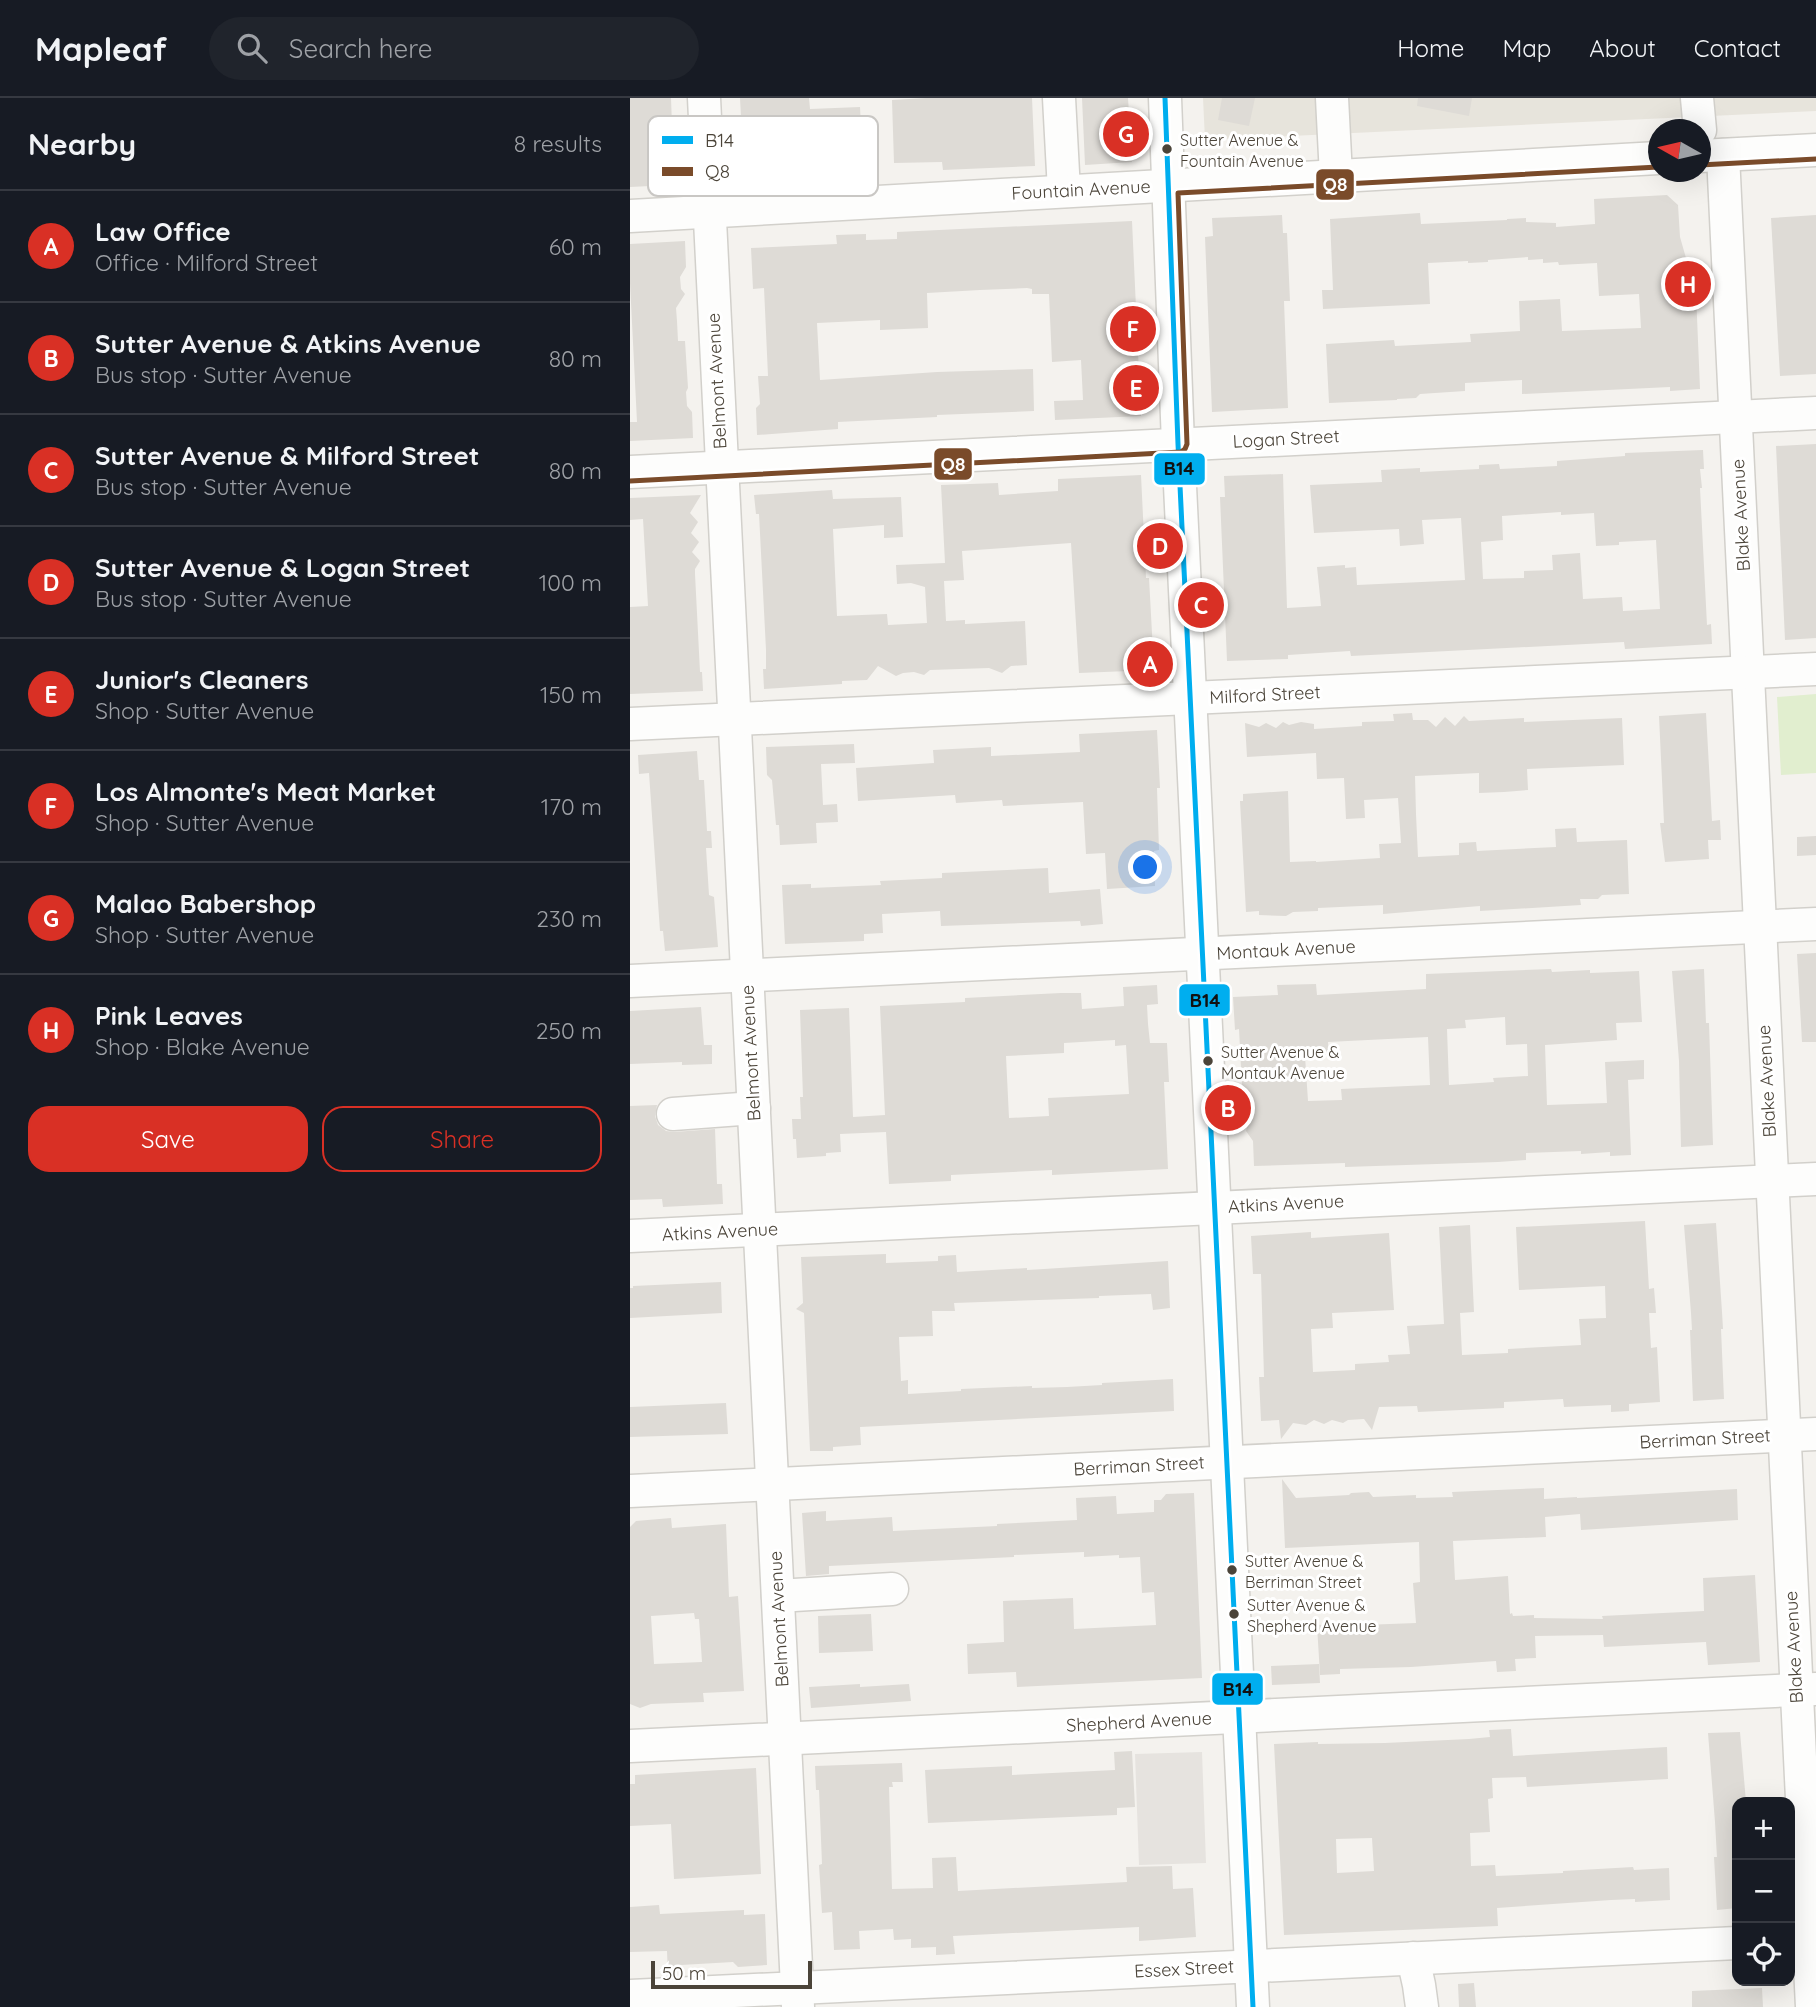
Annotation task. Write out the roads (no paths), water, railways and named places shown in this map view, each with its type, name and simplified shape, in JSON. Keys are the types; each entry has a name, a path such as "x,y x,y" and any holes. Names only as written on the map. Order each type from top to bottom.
{"street":[{"name":"Belmont Avenue","path":"704,98 705,116"},
{"path":"1059,98 1064,191"},
{"path":"1165,98 1178,444 1253,2007"},
{"path":"1332,98 1336,176"},
{"name":"Blake Avenue","path":"1697,98 1701,119"},
{"path":"1711,146 1816,150"},
{"name":"Fountain Avenue","path":"630,216 1648,159"},
{"name":"Blake Avenue","path":"1710,182 1736,417 1784,1436 1806,1690 1805,1940 1812,2007"},
{"name":"Belmont Avenue","path":"709,196 798,1998"},
{"name":"Logan Street","path":"630,472 1816,413"},
{"name":"Milford Street","path":"630,724 1816,669"},
{"name":"Montauk Avenue","path":"630,981 1816,924"},
{"path":"673,1114 754,1108"},
{"name":"Atkins Avenue","path":"630,1236 1816,1179"},
{"name":"Berriman Street","path":"630,1491 1816,1434"},
{"path":"778,1596 892,1588"},
{"name":"Shepherd Avenue","path":"630,1746 1806,1690"},
{"name":"Essex Street","path":"630,1996 798,1998 1251,1966 1732,1943"},
{"path":"1413,1958 1422,2007"}],"place":[{"name":"Malao Babershop","path":"1126,134"},
{"name":"Sutter Avenue & Fountain Avenue","path":"1167,149"},
{"name":"Pink Leaves","path":"1688,284"},
{"name":"Los Almonte's Meat Market","path":"1133,329"},
{"name":"Junior's Cleaners","path":"1136,388"},
{"name":"Sutter Avenue & Logan Street","path":"1160,546"},
{"name":"Sutter Avenue & Milford Street","path":"1201,605"},
{"name":"Law Office","path":"1150,664"},
{"name":"Sutter Avenue & Montauk Avenue","path":"1208,1061"},
{"name":"Sutter Avenue & Atkins Avenue","path":"1228,1108"},
{"name":"Sutter Avenue & Berriman Street","path":"1232,1570"},
{"name":"Sutter Avenue & Shepherd Avenue","path":"1234,1614"}]}
